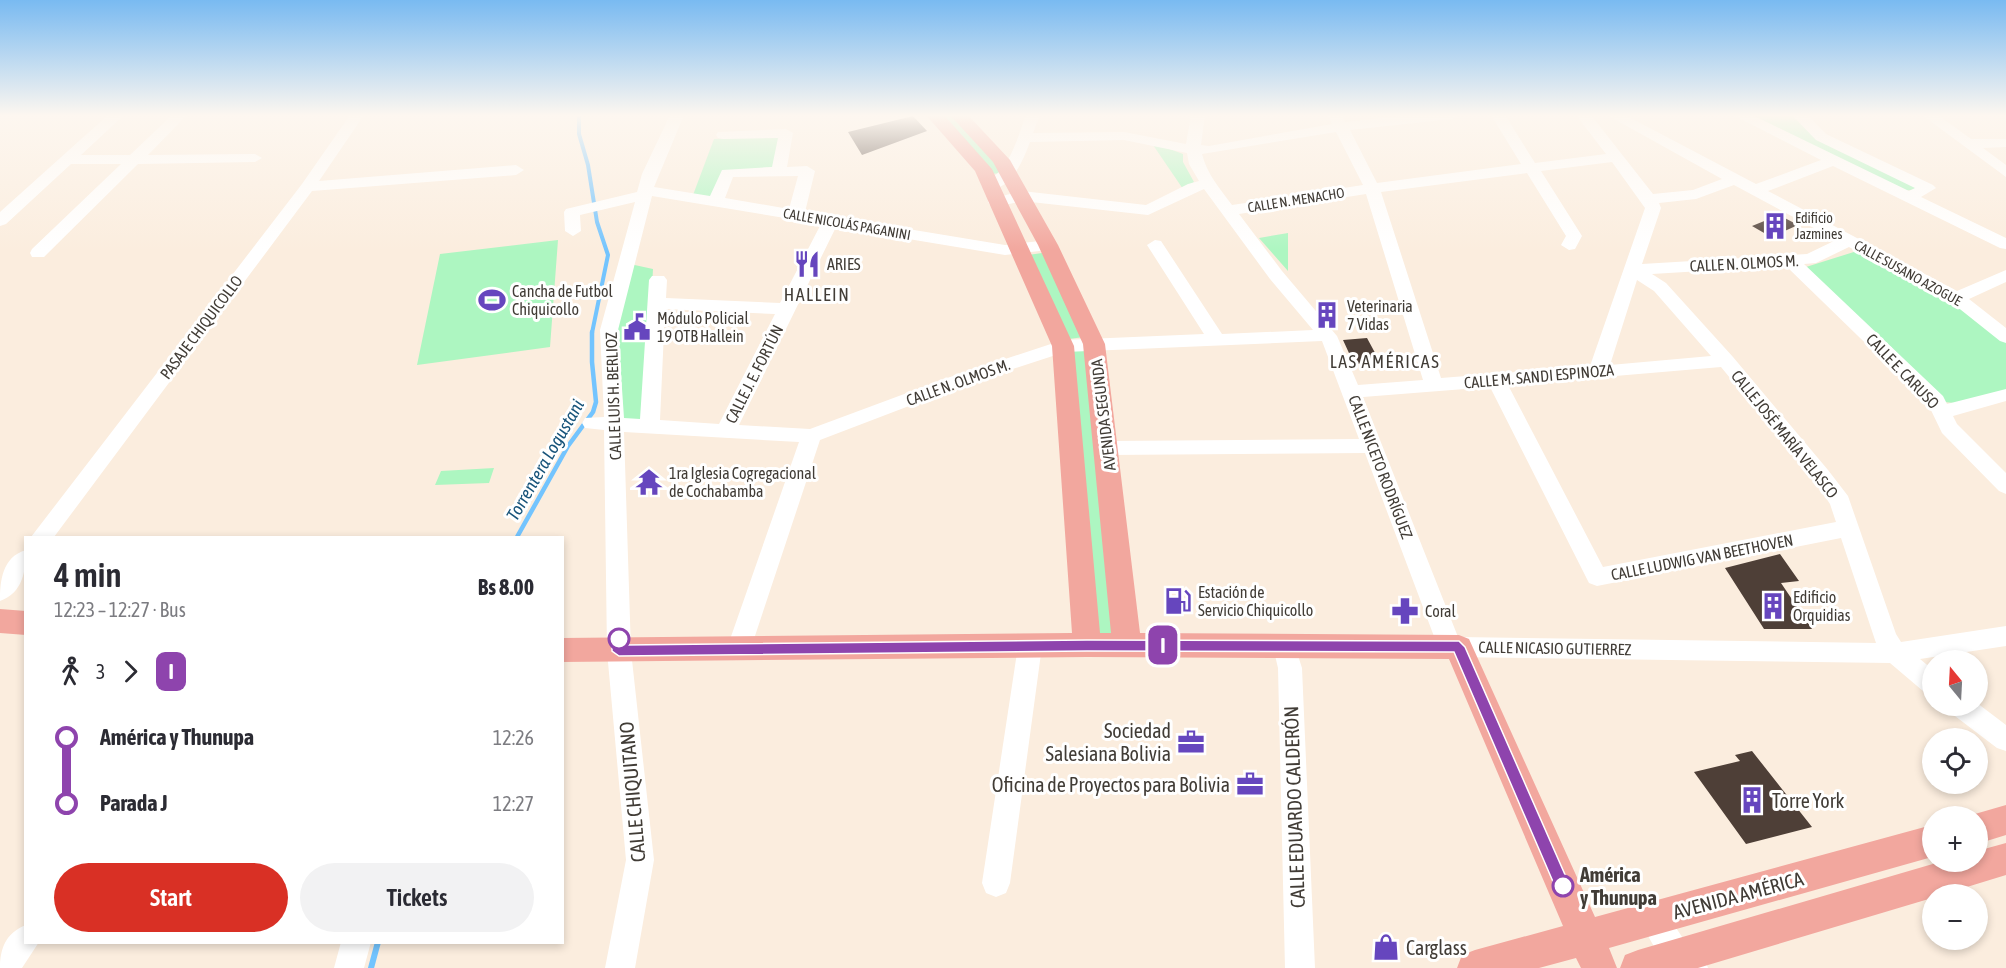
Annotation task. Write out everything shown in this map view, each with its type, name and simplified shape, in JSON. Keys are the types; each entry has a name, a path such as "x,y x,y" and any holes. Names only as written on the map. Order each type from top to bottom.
{"main road":[{"name":"AVENIDA SEGUNDA","path":"976,160 1063,346 1087,645"},
{"name":"AVENIDA SEGUNDA","path":"1001,160 1048,245 1094,344 1108,448 1127,646"},
{"path":"0,621 24,623"},
{"name":"CALLE NICASIO GUTIERREZ","path":"564,651 1087,645 1454,647"},
{"name":"CALLE NICETO RODRÍGUEZ","path":"1454,647 1599,968"},
{"path":"1988,825 2006,820"},
{"name":"AVENIDA AMÉRICA","path":"1475,968 1922,844"},
{"path":"1638,968 1685,963 2006,859"}],"street":[{"path":"0,221 66,160"},
{"path":"38,253 134,160"},
{"name":"PASAJE CHIQUICOLLO","path":"43,536 326,160"},
{"name":"CALLE LUIS H. BERLIOZ","path":"619,651 614,424 609,330 650,174 656,160"},
{"path":"779,171 781,160"},
{"path":"993,194 1014,160"},
{"name":"CALLE NICETO RODRÍGUEZ","path":"1196,160 1208,184 1227,211 1327,335 1454,647"},
{"path":"1358,160 1372,188 1434,386"},
{"path":"1528,160 1574,236 1569,246"},
{"name":"CALLE N. MENACHO","path":"1227,211 1372,188 1591,160"},
{"path":"1598,371 1634,270 1653,208 1649,199 1617,160"},
{"name":"CALLE SUSANO AZOGUE","path":"1699,160 1956,298 2006,337"},
{"path":"1870,160 1928,188 1908,197"},
{"path":"1990,160 2006,172"},
{"path":"1755,190 1833,161 2006,244"},
{"path":"307,187 516,170"},
{"path":"716,202 727,173 807,171 796,214"},
{"path":"1649,199 1696,194 1735,179"},
{"path":"993,194 1148,210 1194,186 1208,184"},
{"path":"573,231 572,212 646,193"},
{"name":"CALLE NICOLÁS PAGANINI","path":"646,193 796,214 937,240 1018,251 1048,245"},
{"name":"CALLE J. E. FORTÚN","path":"726,430 830,222"},
{"name":"CALLE N. OLMOS M.","path":"1634,270 1810,259 1850,240"},
{"path":"1155,245 1216,338"},
{"name":"CALLE E. CARUSO","path":"1791,261 1936,400 1949,428 2006,486"},
{"name":"CALLE JOSÉ MARÍA VELASCO","path":"1634,270 1660,288 1726,361 1821,475 1840,502 1885,638 1895,653 1922,676"},
{"path":"1956,298 2006,275"},
{"path":"650,426 658,280"},
{"path":"657,303 786,309"},
{"name":"CALLE N. OLMOS M.","path":"592,423 811,436 957,381 1063,346 1327,335"},
{"name":"CALLE M. SANDI ESPINOZA","path":"1352,392 1726,361"},
{"name":"CALLE LUDWIG VAN BEETHOVEN","path":"1496,380 1597,577 1848,528"},
{"path":"1943,412 2006,395"},
{"path":"739,648 811,436"},
{"path":"1108,448 1374,446"},
{"path":"0,592 24,561"},
{"name":"CALLE NICASIO GUTIERREZ","path":"1454,647 1895,653 2006,636"},
{"path":"996,883 1030,646"},
{"name":"CALLE EDUARDO CALDERÓN","path":"1285,647 1290,668 1300,968"},
{"name":"CALLE CHIQUITANO","path":"619,651 640,860 620,968"},
{"path":"1974,716 2006,740"},
{"path":"1653,918 1685,963"},
{"path":"4,968 24,942"},
{"path":"349,968 355,944"}],"green space":[{"path":"706,160 776,160 774,167 729,171 712,198 693,195"},
{"path":"978,160 995,160 1002,173 990,174"},
{"path":"1163,160 1183,160 1194,182 1183,189"},
{"path":"1842,160 1863,160 1913,184 1917,189 1904,191"},
{"path":"1288,233 1288,271 1259,238"},
{"name":"Cancha de Futbol Chiquicollo","path":"558,240 550,347 417,365 440,254"},
{"path":"1857,251 1933,288 2006,340 2006,390 1954,403 1944,402 1806,267"},
{"path":"1042,253 1084,337 1069,339 1028,255"},
{"path":"630,264 653,269 645,417 640,421 620,420 614,334"},
{"path":"1073,351 1087,351 1116,635 1099,636"},
{"path":"494,468 489,483 435,485 441,471"}],"building":[{"name":"Edificio Jazmines","path":"1779,215 1798,225 1771,237 1752,226"},
{"path":"1367,338 1380,362 1354,364 1343,340"},
{"name":"Edificio Orquidias","path":"1780,554 1799,581 1781,583 1812,629 1764,629 1725,568"},
{"name":"Torre York","path":"1752,751 1812,827 1746,844 1694,772 1740,761 1735,755"}],"waterway":[{"name":"Torrentera Logustani","path":"587,160 597,222 608,255 592,333"},
{"name":"Torrentera Logustani","path":"518,536 568,446 593,412 596,402 592,333"},
{"name":"Torrentera Logustani","path":"371,968 377,944"}],"bus line":[{"name":"I","path":"619,639 619,651 1087,645 1459,647 1563,886"}],"place":[{"name":"Edificio Jazmines","path":"1775,226"},
{"name":"ARIES","path":"807,264"},
{"name":"Cancha de Futbol Chiquicollo","path":"492,300"},
{"name":"Veterinaria 7 Vidas","path":"1327,315"},
{"name":"Módulo Policial 19 OTB Hallein","path":"637,327"},
{"name":"1ra Iglesia Cogregacional de Cochabamba","path":"649,482"},
{"name":"Estación de Servicio Chiquicollo","path":"1178,601"},
{"name":"Edificio Orquidias","path":"1773,606"},
{"name":"Coral","path":"1405,611"},
{"name":"Sociedad Salesiana Bolivia","path":"1191,742"},
{"name":"Oficina de Proyectos para Bolivia","path":"1250,784"},
{"name":"Torre York","path":"1752,800"},
{"name":"América y Thunupa","path":"1563,886"},
{"name":"Carglass","path":"1386,947"}],"district":[{"name":"HALLEIN","path":"817,294"},
{"name":"LAS AMÉRICAS","path":"1385,361"}]}
